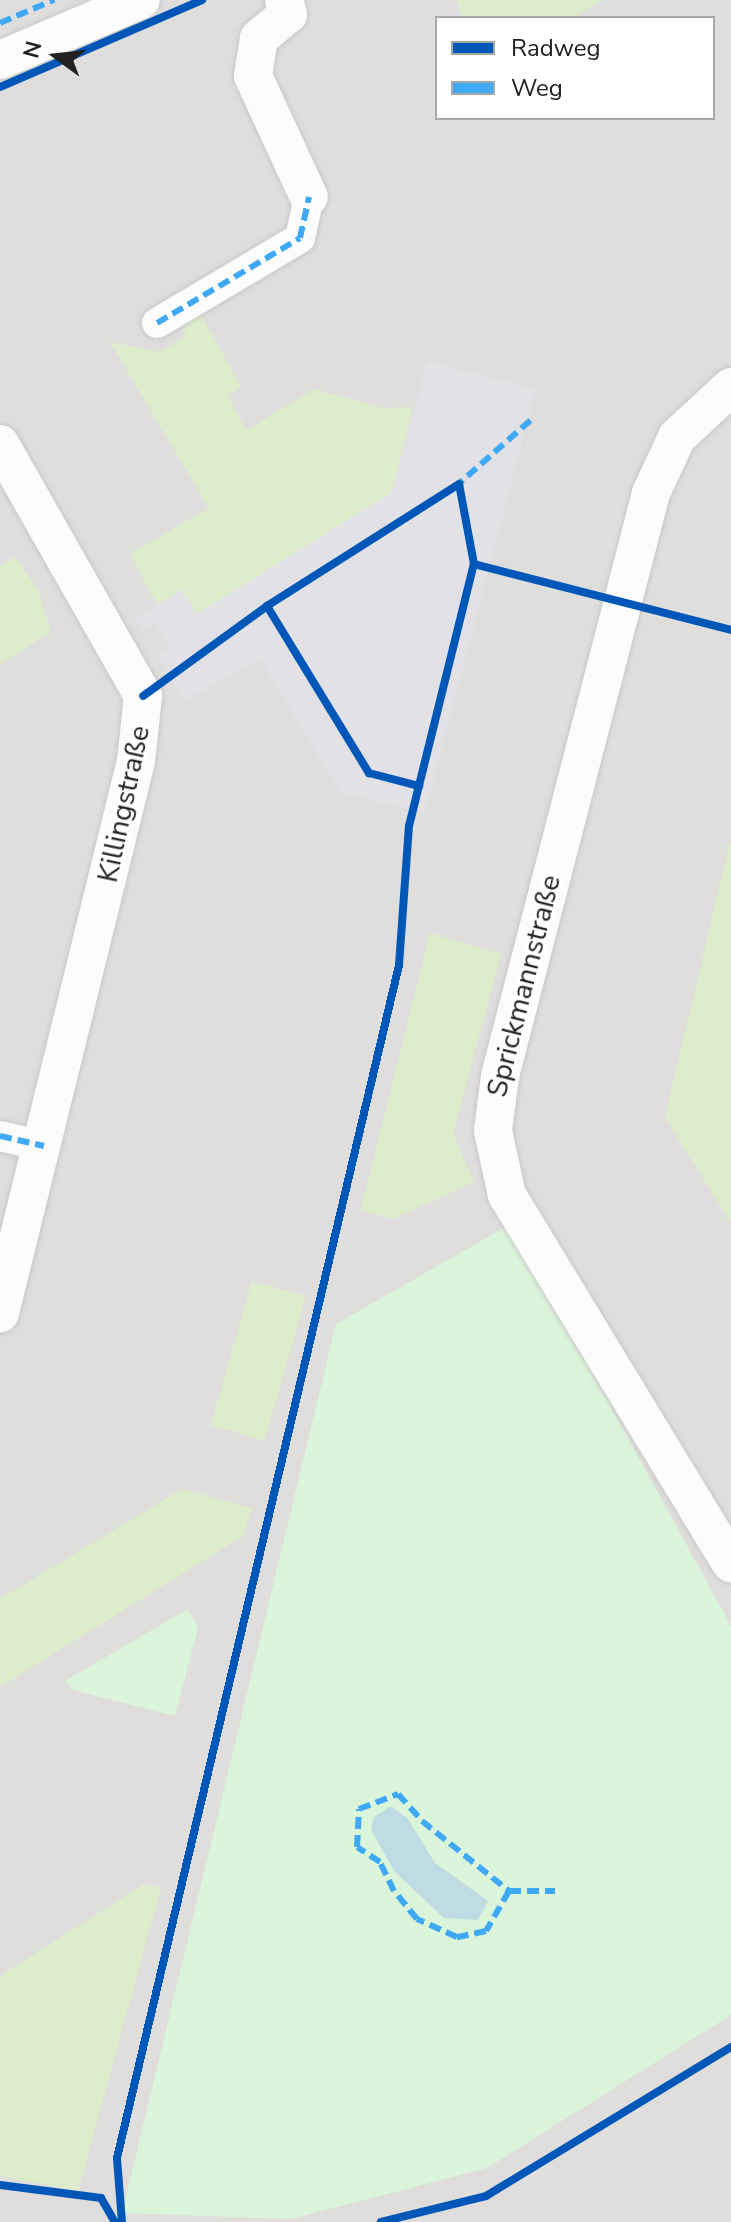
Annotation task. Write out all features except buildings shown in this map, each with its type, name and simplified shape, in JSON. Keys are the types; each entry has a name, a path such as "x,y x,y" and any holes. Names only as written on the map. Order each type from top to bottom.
{"street":[{"path":"0,60 141,0"},
{"path":"157,323 300,238 309,197 253,76 259,38 288,14 284,0"},
{"name":"Sprickmannstraße","path":"731,387 677,437 651,493 500,1076 493,1131 507,1195 731,1563"},
{"name":"Killingstraße","path":"0,444 143,696 136,761 44,1146 0,1313"},
{"path":"0,1136 44,1146"}],"shaded area":[{"path":"0,0 731,0 731,2222 0,2222"},
{"path":"314,0 448,0 332,46"},
{"path":"177,21 208,100 0,178 0,106"},
{"path":"427,361 536,390 425,813 340,792 260,659 184,701 157,656 170,647 155,623 142,631 134,618 182,590 197,614 392,492"},
{"path":"526,442 639,475 609,579 496,547"},
{"path":"673,658 731,674 731,784 726,804 597,771 623,672 666,683"},
{"path":"542,664 579,674 506,944 470,934"},
{"path":"0,708 110,736 64,927 27,917 17,956 0,952"}],"green space":[{"path":"456,0 602,0 576,16 462,16"},
{"path":"200,313 241,387 228,396 247,430 314,389 383,408 413,407 392,492 197,614 182,590 157,604 130,554 209,508 110,342 159,352 183,339 187,320"},
{"path":"15,557 38,590 51,632 0,664 0,567"},
{"path":"731,842 731,1223 665,1117"},
{"path":"430,933 501,954 453,1134 474,1182 393,1219 361,1210"},
{"path":"511,1224 731,1626 731,2015 487,2168 291,2219 122,2213 336,1324"},
{"path":"252,1281 306,1296 264,1441 211,1425"},
{"path":"182,1489 252,1508 243,1536 0,1687 0,1599"},
{"path":"188,1609 198,1628 175,1716 73,1690 65,1681"},
{"path":"144,1884 161,1888 78,2191 0,2176 0,1976"}],"water":[{"path":"391,1806 408,1819 435,1863 488,1901 478,1920 444,1918 395,1872 371,1830 374,1817"}],"marked path":[{"path":"0,23 54,0"},
{"path":"157,323 300,238 309,197"},
{"path":"454,488 532,419"},
{"path":"0,1136 44,1146"},
{"path":"509,1891 486,1931 457,1937 417,1919 394,1891 380,1862 357,1847 359,1809 398,1794 422,1821 509,1891 555,1891"}],"cycle path":[{"path":"0,87 202,0"},
{"path":"122,2222 117,2158 399,965 409,826 474,564 459,484 267,606 143,696"},
{"path":"474,564 731,630"},
{"path":"267,606 369,773 419,786"},
{"path":"381,2222 486,2196 731,2047"},
{"path":"0,2185 101,2198 115,2222"}]}
